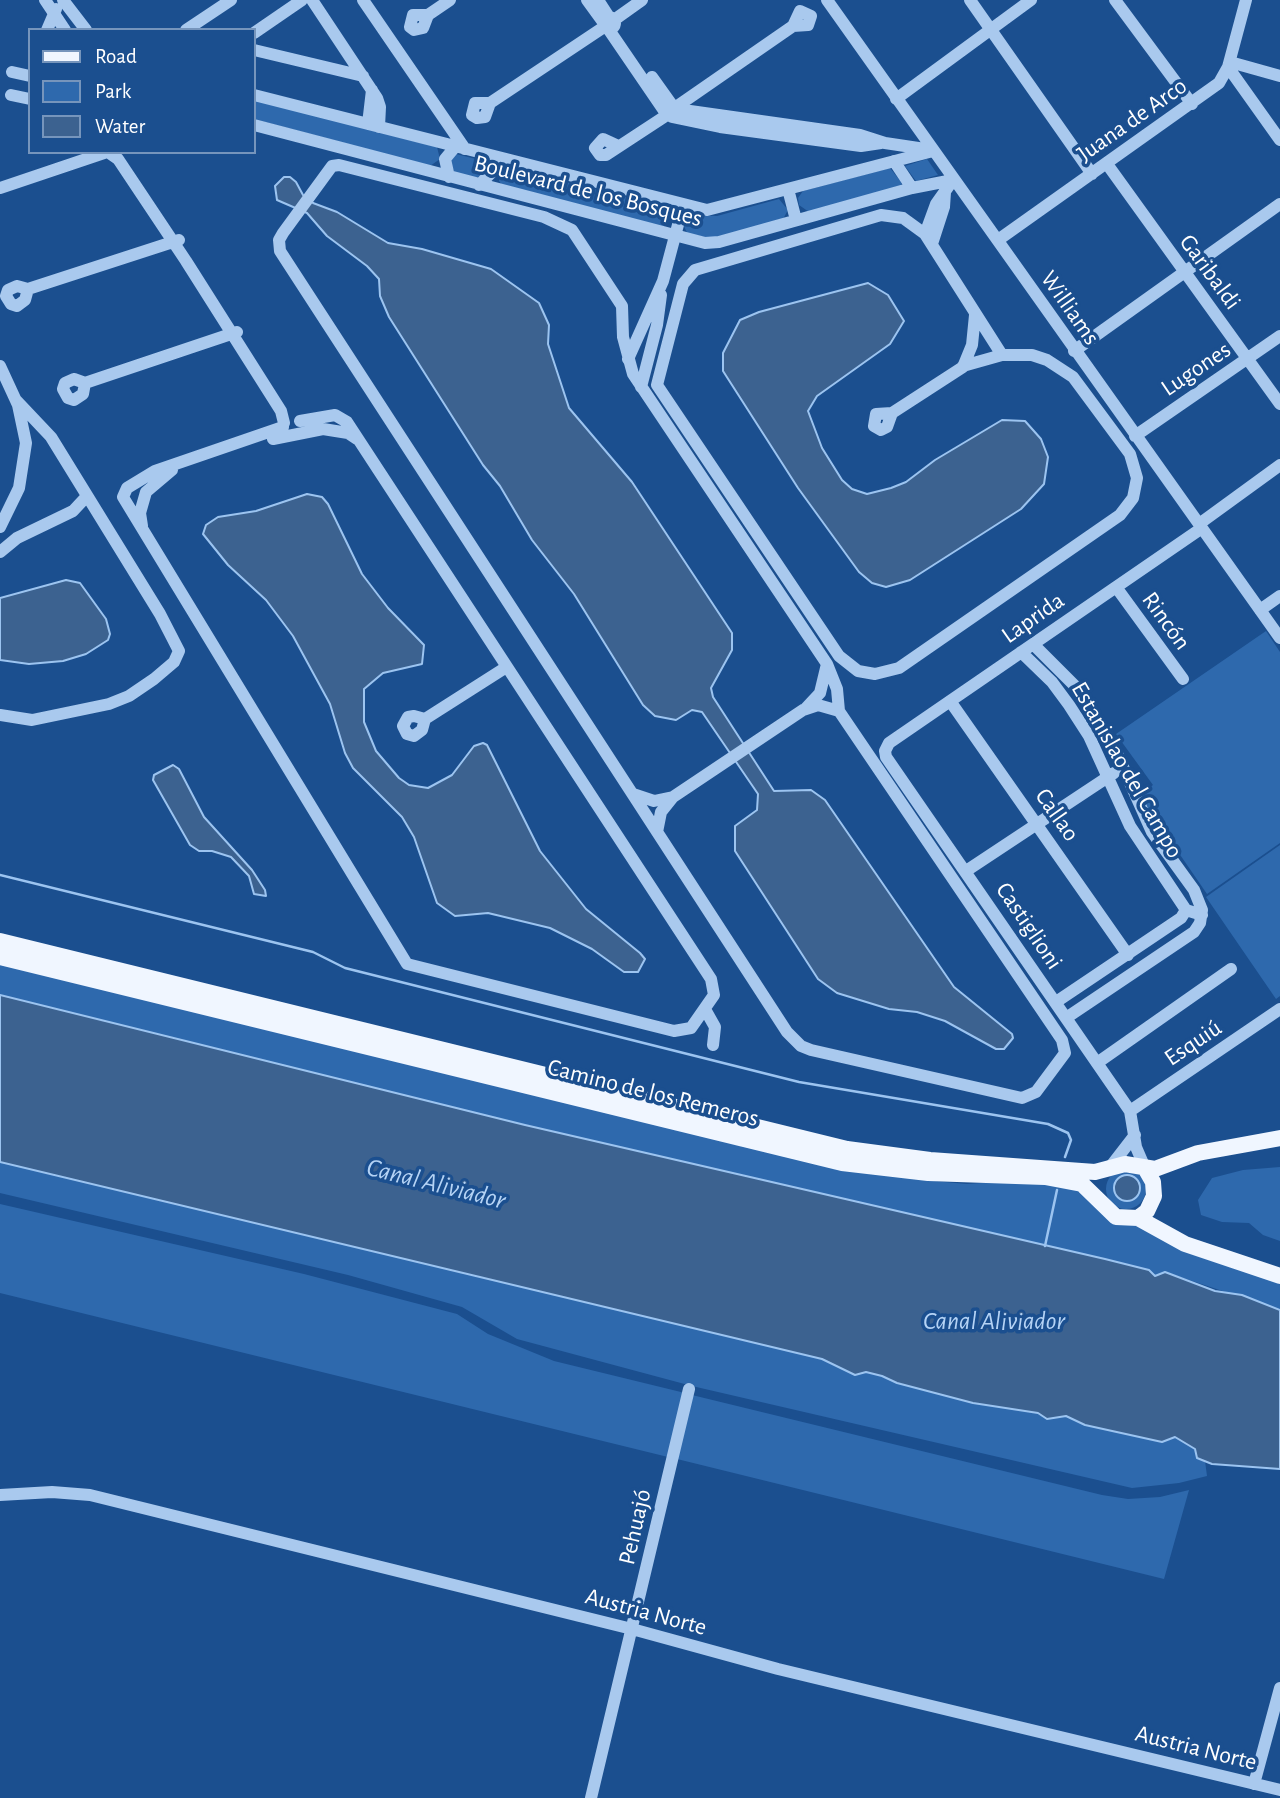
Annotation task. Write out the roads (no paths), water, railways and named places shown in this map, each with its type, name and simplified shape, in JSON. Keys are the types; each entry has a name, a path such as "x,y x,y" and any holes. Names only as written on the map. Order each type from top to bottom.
{"main road":[{"name":"Camino de los Remeros","path":"0,941 847,1149 930,1160 1043,1166 1095,1172 1125,1164 1155,1168 1198,1153 1280,1138"},
{"name":"Camino de los Remeros","path":"0,957 842,1163 928,1174 1059,1178 1082,1184 1116,1217 1138,1218 1185,1244 1280,1276"},
{"path":"1103,1205 1100,1182 1111,1166"},
{"path":"1138,1218 1147,1211 1154,1196 1153,1182 1145,1168"}],"street":[{"path":"189,28 231,0"},
{"path":"256,32 302,0"},
{"path":"312,0 372,89 380,107 374,126"},
{"path":"363,0 460,148 445,159 449,177"},
{"path":"428,15 450,0"},
{"path":"587,0 609,23 672,111 860,135 885,143 933,150"},
{"path":"598,0 609,23"},
{"path":"490,103 642,0"},
{"name":"Williams","path":"827,0 1280,638"},
{"path":"970,0 1092,174"},
{"path":"896,99 1031,0"},
{"path":"1115,0 1192,104"},
{"name":"Juana de Arco","path":"998,240 1219,83 1229,65 1246,0"},
{"path":"49,5 64,1 84,28"},
{"path":"47,28 49,5"},
{"path":"49,5 64,28"},
{"path":"616,145 672,111 793,26"},
{"path":"256,50 363,76"},
{"path":"1229,65 1280,76"},
{"path":"1229,65 1280,140"},
{"path":"12,72 28,76"},
{"path":"11,95 28,99"},
{"name":"Boulevard de los Bosques","path":"256,96 683,206 713,210 933,150"},
{"name":"Boulevard de los Bosques","path":"256,126 705,243 719,242 912,187 953,180"},
{"path":"110,154 118,159 176,241"},
{"path":"122,154 292,426"},
{"path":"0,188 89,156"},
{"path":"479,185 492,172 488,156"},
{"path":"894,161 912,187"},
{"name":"Garibaldi","path":"1107,164 1280,404"},
{"path":"339,165 544,217 565,225 579,239 622,306 623,337 628,359 641,387 827,664 837,689 839,711 1065,1046 1065,1053 1036,1092 1022,1098 801,1046 787,1032 280,251 279,240 327,171 339,165"},
{"path":"929,239 936,204 953,180"},
{"path":"788,189 796,220"},
{"path":"1074,351 1280,204"},
{"path":"641,387 657,324 663,281 683,206"},
{"path":"892,413 962,366 1002,355 1032,355 1047,360 1073,377 1135,464 1137,478 1133,498 1120,515 899,668 875,674 858,671 839,656 659,392 657,379 683,284 695,270 881,215 903,218 929,239 1002,355"},
{"path":"28,289 176,241"},
{"path":"628,359 663,281"},
{"path":"962,366 972,345 975,314"},
{"path":"85,383 235,333"},
{"name":"Lugones","path":"1135,436 1280,336"},
{"path":"0,366 16,400 26,443 24,467 12,505 0,527"},
{"path":"0,715 32,720 109,704 129,696 154,679 177,658 175,642 51,437 16,400"},
{"path":"144,532 140,513 146,492 170,471 292,426"},
{"path":"292,426 336,430 357,439 471,609 505,668 711,979 714,995 706,1011 691,1028 674,1031 407,964 123,497 127,488 166,467 292,426"},
{"name":"Laprida","path":"888,743 1116,587 1280,465"},
{"path":"0,552 17,538 62,517 87,496"},
{"name":"Rincón","path":"1116,587 1183,679"},
{"path":"1260,610 1280,596"},
{"name":"Estanislao del Campo","path":"1033,644 1080,691 1100,721 1152,832 1200,900 1202,915"},
{"name":"Estanislao del Campo","path":"1021,652 1052,681 1069,705 1107,775 1130,826 1186,910"},
{"path":"657,833 661,812 673,797 803,710 820,693 827,664"},
{"path":"425,719 505,668"},
{"name":"Callao","path":"950,701 1128,955"},
{"path":"803,710 818,705 839,711"},
{"name":"Castiglioni","path":"888,743 886,757 1130,1111 1136,1147 1145,1168"},
{"path":"966,871 1107,775 1123,770"},
{"path":"632,793 654,800 673,797"},
{"path":"1056,1002 1181,918 1186,910 1202,915 1194,932 1066,1018"},
{"path":"1097,1062 1231,969"},
{"name":"Esquiú","path":"1130,1111 1280,1009"},
{"path":"706,1011 715,1027 713,1045"},
{"path":"1111,1166 1135,1135"},
{"name":"Pehuajó","path":"591,1798 689,1389"},
{"name":"Austria Norte","path":"0,1495 52,1492 90,1495 632,1629 778,1669 1280,1790"},
{"path":"1254,1784 1280,1688"}],"water":[{"path":"284,177 290,177 296,182 303,195 313,203 337,212 388,243 422,249 491,269 539,303 549,325 548,344 569,408 632,482 732,633 732,650 711,688 713,697 774,791 811,790 825,800 954,987 1012,1034 1013,1038 1004,1049 996,1049 945,1021 917,1012 889,1009 837,993 818,979 735,851 735,826 757,810 758,794 702,712 692,710 676,720 655,716 643,705 574,594 532,540 500,486 483,465 389,317 380,296 379,279 367,266 327,236 307,213 277,200 275,186"},
{"path":"868,283 888,295 904,321 890,344 817,396 808,411 822,448 842,480 852,489 867,494 891,488 906,482 935,460 1002,420 1025,421 1041,439 1048,457 1044,484 1021,509 910,580 886,587 872,583 859,572 798,488 723,371 723,353 740,320 759,312"},
{"path":"307,494 322,497 328,504 362,574 388,608 424,645 422,664 383,673 364,689 364,722 376,751 399,778 409,785 428,788 452,775 474,746 483,743 487,745 540,851 586,909 645,959 638,972 624,972 592,949 550,928 488,913 455,916 437,903 414,837 402,817 353,768 345,753 330,704 293,636 266,600 228,565 203,534 206,525 218,517 256,511"},
{"path":"66,580 80,583 106,619 110,634 108,640 86,654 63,661 29,664 0,660 0,598"},
{"path":"173,765 179,769 204,817 252,870 266,896 254,894 249,876 231,857 212,851 199,851 190,845 153,780 154,775"},
{"name":"Canal Aliviador","path":"0,995 525,1125 1105,1259 1149,1270 1155,1276 1165,1272 1215,1291 1242,1295 1280,1310 1280,1469 1212,1464 1197,1458 1195,1449 1175,1437 1162,1442 1085,1425 1066,1416 1047,1419 1038,1413 973,1403 866,1372 855,1375 822,1359 0,1162"},
{"path":"1127,1175 1136,1179 1140,1188 1136,1197 1127,1201 1118,1197 1114,1188 1118,1179"}],"waterway":[{"path":"0,875 313,952 345,968 799,1082 1048,1124 1068,1133 1071,1140 1065,1157"},
{"path":"1045,1246 1057,1190"}]}
